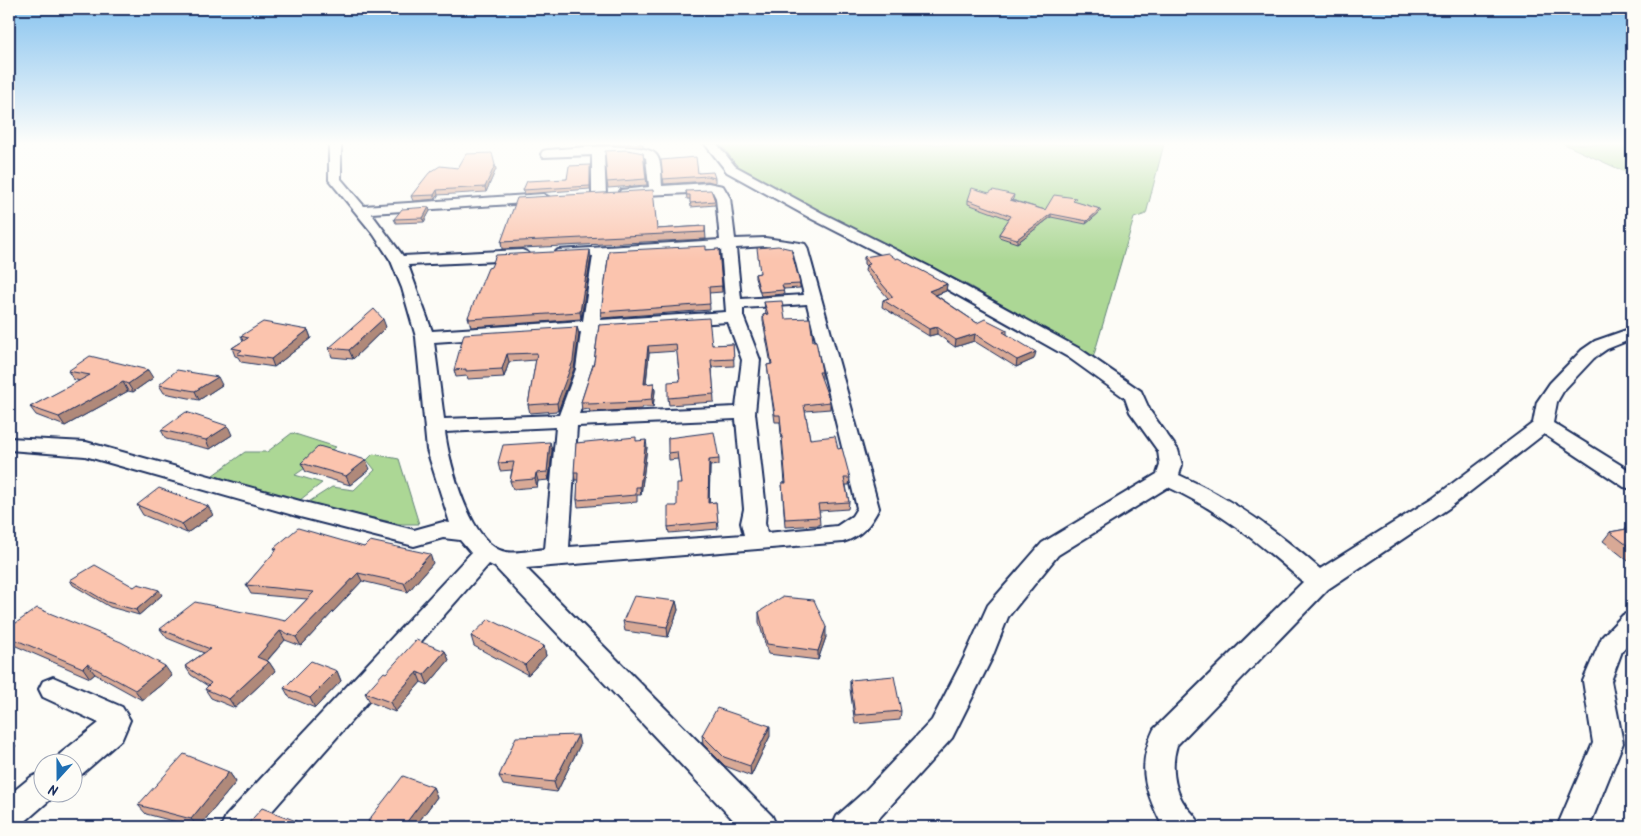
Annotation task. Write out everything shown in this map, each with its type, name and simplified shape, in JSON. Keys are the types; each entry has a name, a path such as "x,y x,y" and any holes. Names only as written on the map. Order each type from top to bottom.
{"street":[{"path":"337,183 379,232 399,261 410,288 425,337 437,450 458,517 485,549 761,827"},
{"path":"599,183 599,194"},
{"path":"655,183 656,191"},
{"path":"757,183 924,270 1074,353 1134,395 1140,412 1168,450 1171,466 1167,478 1050,549 997,612 977,660 942,730 875,802 848,827"},
{"path":"580,196 708,187 718,189 722,198 734,310 751,360 745,413 755,509 753,523 757,542"},
{"path":"360,210 561,197"},
{"path":"9,444 86,449 300,509 414,538 443,530 485,549 556,557 843,534 861,521 868,508 800,247 765,242 399,261"},
{"path":"556,557 567,420 585,369 601,251"},
{"path":"425,337 590,325 734,310 813,299"},
{"path":"1185,827 1174,816 1160,784 1158,758 1164,738 1319,582 1441,503 1544,425 1547,402 1557,387 1588,354 1600,345 1632,334"},
{"path":"435,426 745,413"},
{"path":"1544,425 1632,482"},
{"path":"1167,478 1195,489 1248,522 1289,554 1319,582"},
{"path":"237,827 485,549"},
{"path":"1573,827 1608,743 1597,681 1611,645 1632,622"},
{"path":"53,689 112,716 116,720 112,730 82,755"},
{"path":"9,814 32,795"}],"green space":[{"path":"765,183 1154,183 1146,214 1134,218 1093,358 966,284 820,213"},
{"path":"292,433 336,447 295,475 322,483 296,503 213,475 245,452 267,452"},
{"path":"373,454 399,459 419,524 400,524 307,503 332,487 354,490 375,470 367,460"}],"building":[{"path":"421,183 487,183 485,187 437,190 434,195 411,196"},
{"path":"526,183 590,183 590,186 523,190"},
{"path":"972,188 989,193 993,190 1014,195 1010,200 1045,210 1054,195 1076,198 1073,201 1100,209 1087,221 1051,214 1017,239 999,234 1011,216 968,200"},
{"path":"653,190 657,229 705,226 705,232 501,242 517,198"},
{"path":"711,190 715,201 690,203 690,195 687,195 686,191"},
{"path":"429,207 423,218 394,219 402,209"},
{"path":"706,246 706,250 719,249 722,286 709,287 710,304 601,312 609,251"},
{"path":"778,246 791,249 800,284 782,285 784,290 760,292 755,274 760,273 757,248"},
{"path":"590,250 580,312 469,319 468,317 488,268 491,267 496,255"},
{"path":"888,253 896,259 898,258 947,284 929,291 977,323 985,319 1007,330 1003,332 1036,352 1017,360 975,334 956,340 937,327 929,329 883,300 893,297 866,265 870,264 864,257"},
{"path":"782,301 785,319 810,318 813,341 816,341 822,372 819,372 830,402 804,405 810,439 835,436 838,449 842,448 850,478 844,478 849,502 818,504 820,517 785,519 782,483 786,483 780,415 775,415 767,365 772,364 763,315 768,314 764,302"},
{"path":"374,309 383,319 349,350 329,348"},
{"path":"709,318 712,345 733,344 734,359 711,360 714,394 668,398 668,382 680,381 676,344 648,346 644,384 654,383 652,399 641,400 641,402 588,404 588,402 581,402 594,362 599,325"},
{"path":"263,322 308,330 271,359 237,354 242,350 232,348 248,338 241,336"},
{"path":"577,327 573,361 557,403 528,405 537,353 507,354 502,369 454,370 464,334"},
{"path":"90,356 148,370 128,384 123,382 59,417 30,407 90,375 68,371"},
{"path":"177,370 218,377 195,391 159,385"},
{"path":"186,412 228,426 206,440 161,430"},
{"path":"714,432 719,459 709,460 708,503 716,502 718,522 668,527 668,506 677,506 677,484 681,484 677,452 668,453 668,438"},
{"path":"636,437 636,441 646,440 640,487 636,487 636,495 577,500 578,472 574,472 576,443"},
{"path":"550,442 547,472 536,473 535,479 510,481 514,462 498,463 503,445"},
{"path":"319,446 366,460 346,476 301,463"},
{"path":"159,488 208,506 182,524 137,505"},
{"path":"298,528 364,547 370,541 430,554 404,583 358,573 296,637 280,631 257,657 269,662 229,699 205,689 211,683 185,666 210,649 160,629 195,602 286,621 314,592 246,585 277,549 274,548"},
{"path":"1632,528 1632,549 1610,532"},
{"path":"95,565 134,587 138,584 159,590 136,610 107,602 70,580"},
{"path":"634,596 676,601 667,627 623,621"},
{"path":"782,597 814,600 826,627 818,651 767,644 759,612"},
{"path":"37,608 121,642 165,666 135,690 87,664 83,668 9,637 9,628"},
{"path":"489,619 544,646 525,665 471,636"},
{"path":"416,640 445,651 424,675 417,672 390,702 365,693 384,672 386,673"},
{"path":"311,661 337,671 310,698 284,688"},
{"path":"894,676 901,711 855,715 850,680"},
{"path":"717,708 770,726 750,766 724,757 702,735"},
{"path":"578,735 554,782 499,776 516,737"},
{"path":"184,754 229,772 191,819 138,805"},
{"path":"403,776 433,787 403,827 384,827 368,821"},
{"path":"262,808 312,827 245,827"}]}
